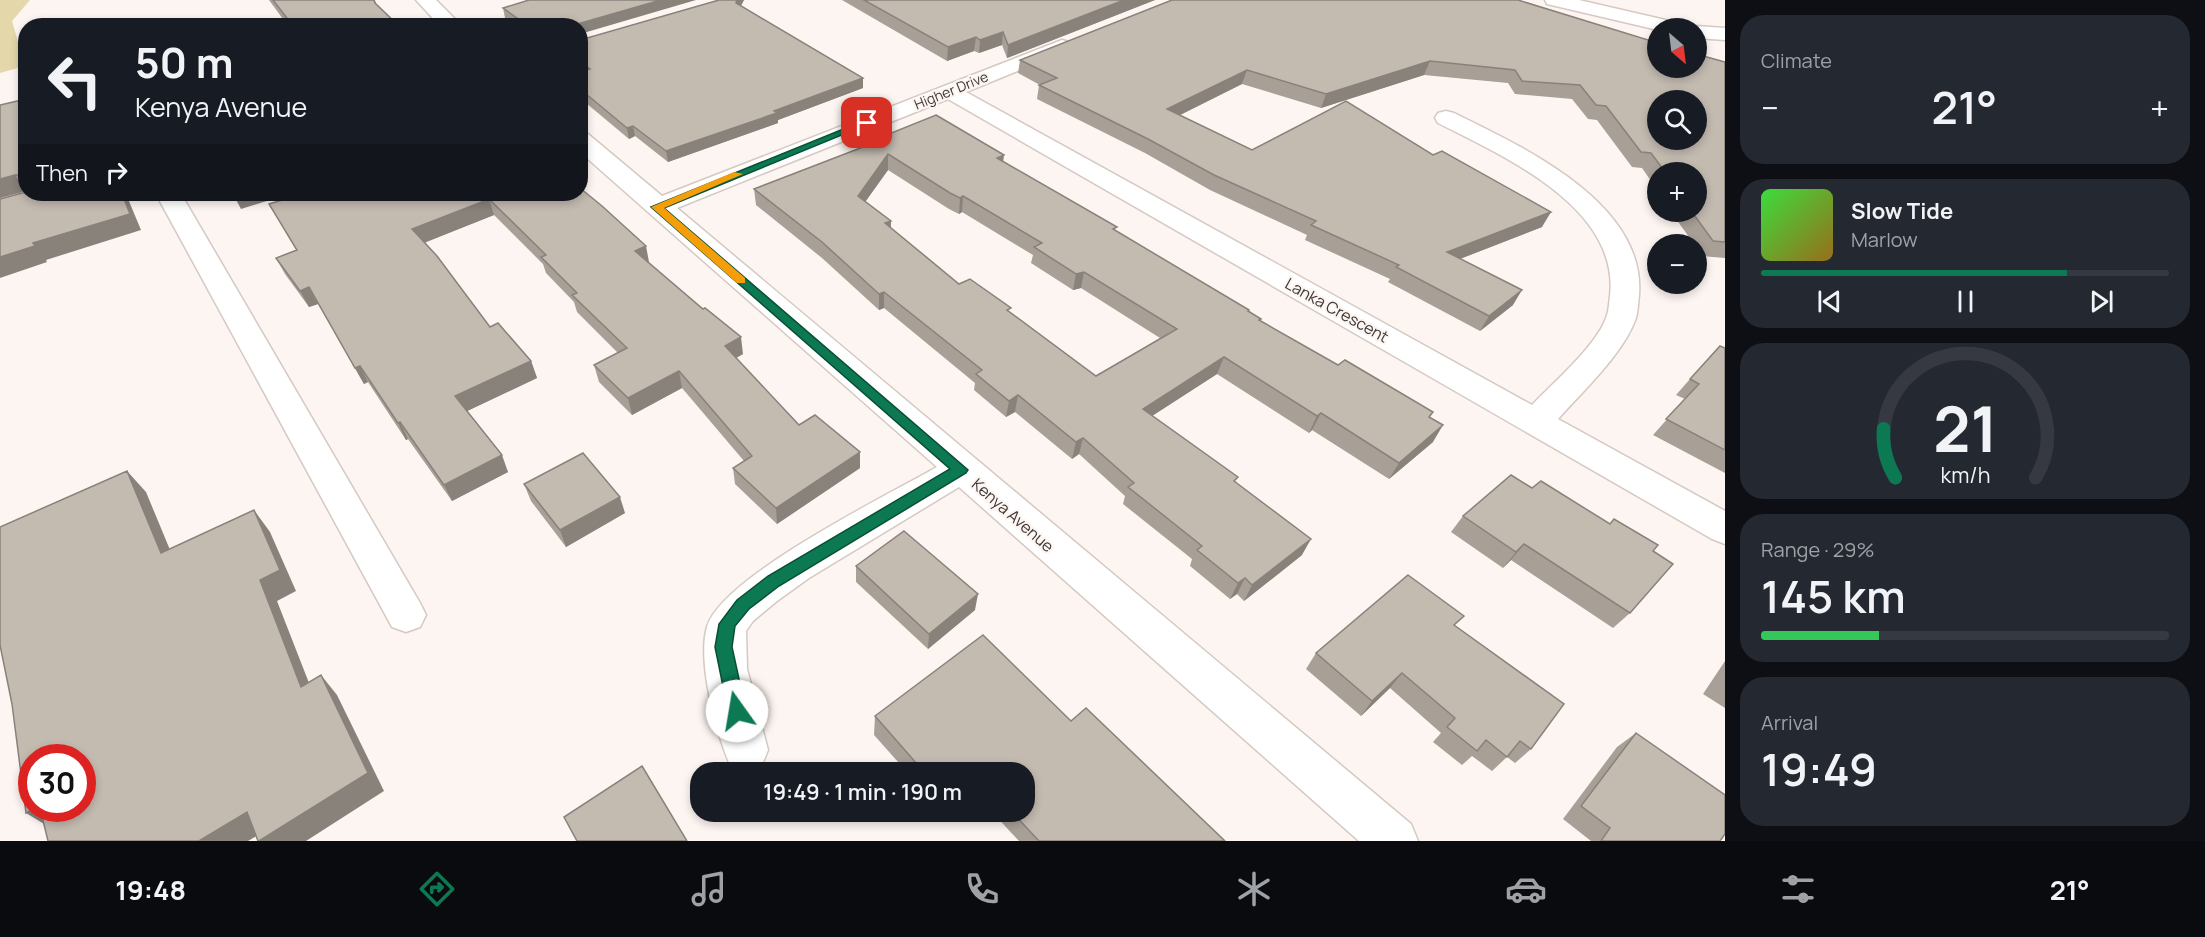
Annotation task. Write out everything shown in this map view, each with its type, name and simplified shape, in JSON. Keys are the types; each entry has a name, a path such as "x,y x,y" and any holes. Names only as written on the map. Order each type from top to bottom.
{"street":[{"path":"425,0 444,18"},
{"path":"1554,0 1647,21"},
{"path":"1707,33 1725,34"},
{"name":"Higher Drive","path":"657,207 1080,39"},
{"name":"Lanka Crescent","path":"949,91 1725,529"},
{"path":"1446,118 1503,146 1550,174 1588,207 1606,228 1618,251 1624,270 1622,317 1611,336 1536,422"},
{"name":"Kenya Avenue","path":"588,146 1394,841"},
{"path":"172,201 406,615"},
{"path":"746,750 723,647 727,624 743,604 773,581 961,470"}],"shaded area":[{"path":"0,0 30,0 12,21 18,42 18,68 0,73"}],"building":[{"path":"273,0 374,0 391,18 287,18"},
{"path":"529,0 661,0 588,21 588,18 517,18 503,8"},
{"path":"719,0 737,0 736,3 863,78 774,111 777,113 666,151 633,126 627,128 588,96 588,70 590,69 588,68 588,38"},
{"path":"864,0 1124,0 1008,45 1003,32 980,40 976,37 948,47"},
{"path":"1172,0 1518,0 1647,40 1647,78 1707,78 1707,57 1725,62 1725,242 1713,241 1699,222 1707,222 1707,162 1658,162 1651,153 1641,152 1606,106 1596,105 1580,85 1522,81 1515,70 1430,61 1326,94 1247,70 1167,109 1252,150 1346,101 1433,155 1442,151 1551,212 1447,252 1522,290 1489,316 1396,267 1399,265 1311,225 1316,221 1214,175 1148,139 1039,85 1057,78 1020,60"},
{"path":"18,101 18,175 0,179 0,105"},
{"path":"936,115 1004,155 997,158 1117,227 1113,229 1249,310 1261,319 1259,320 1338,365 1345,360 1433,412 1429,417 1443,425 1399,463 1321,413 1317,416 1224,357 1143,409 1238,477 1234,481 1311,539 1252,585 1245,578 1238,583 1197,550 1202,546 1128,487 1134,483 1083,438 1076,442 1018,395 1009,401 976,374 982,370 884,292 879,294 822,242 754,189 871,144 869,142","holes":["888,154 960,198 963,196 1042,243 1034,247 1076,274 1084,272 1177,329 1096,376 1007,310 1011,308 970,279 959,284 885,223 891,221 858,196"]},
{"path":"18,194 18,201 125,201 130,214 33,243 35,246 0,257 0,199"},
{"path":"588,195 646,246 635,251 703,309 705,308 741,337 725,346 799,425 815,415 860,452 776,508 733,468 752,456 679,371 628,398 594,365 627,348 572,295 577,293 541,257 546,255 491,201 588,201"},
{"path":"279,201 484,201 412,229 437,256 490,327 498,323 531,361 455,396 502,455 444,485 400,422 398,423 360,366 355,368 309,287 300,291 276,258 297,250 269,204"},
{"path":"1720,346 1725,348 1725,450 1666,419 1699,384 1690,379"},
{"path":"583,453 620,497 560,530 524,484"},
{"path":"127,471 161,553 254,510 280,570 260,580 301,687 321,675 368,773 259,841 247,812 199,841 48,841 43,822 96,822 96,744 18,744 18,751 12,704 0,645 0,527"},
{"path":"1511,475 1532,488 1541,481 1610,524 1614,519 1658,545 1653,551 1673,564 1630,613 1524,544 1516,552 1463,516"},
{"path":"904,531 978,594 929,634 856,566"},
{"path":"1408,575 1464,616 1454,625 1564,704 1531,749 1520,741 1507,757 1486,740 1477,751 1447,727 1455,718 1402,673 1372,701 1316,653"},
{"path":"983,635 1071,721 1086,708 1225,841 1039,841 1021,822 1035,822 1035,762 915,762 875,716"},
{"path":"1636,733 1725,795 1725,834 1720,841 1601,841 1610,828 1581,806"},
{"path":"642,766 687,841 577,841 564,817"}],"slow traffic":[{"path":"738,174 657,207 741,280"}],"route":[{"path":"737,711 723,647 727,624 743,604 773,581 961,470 657,207 867,123"}]}
